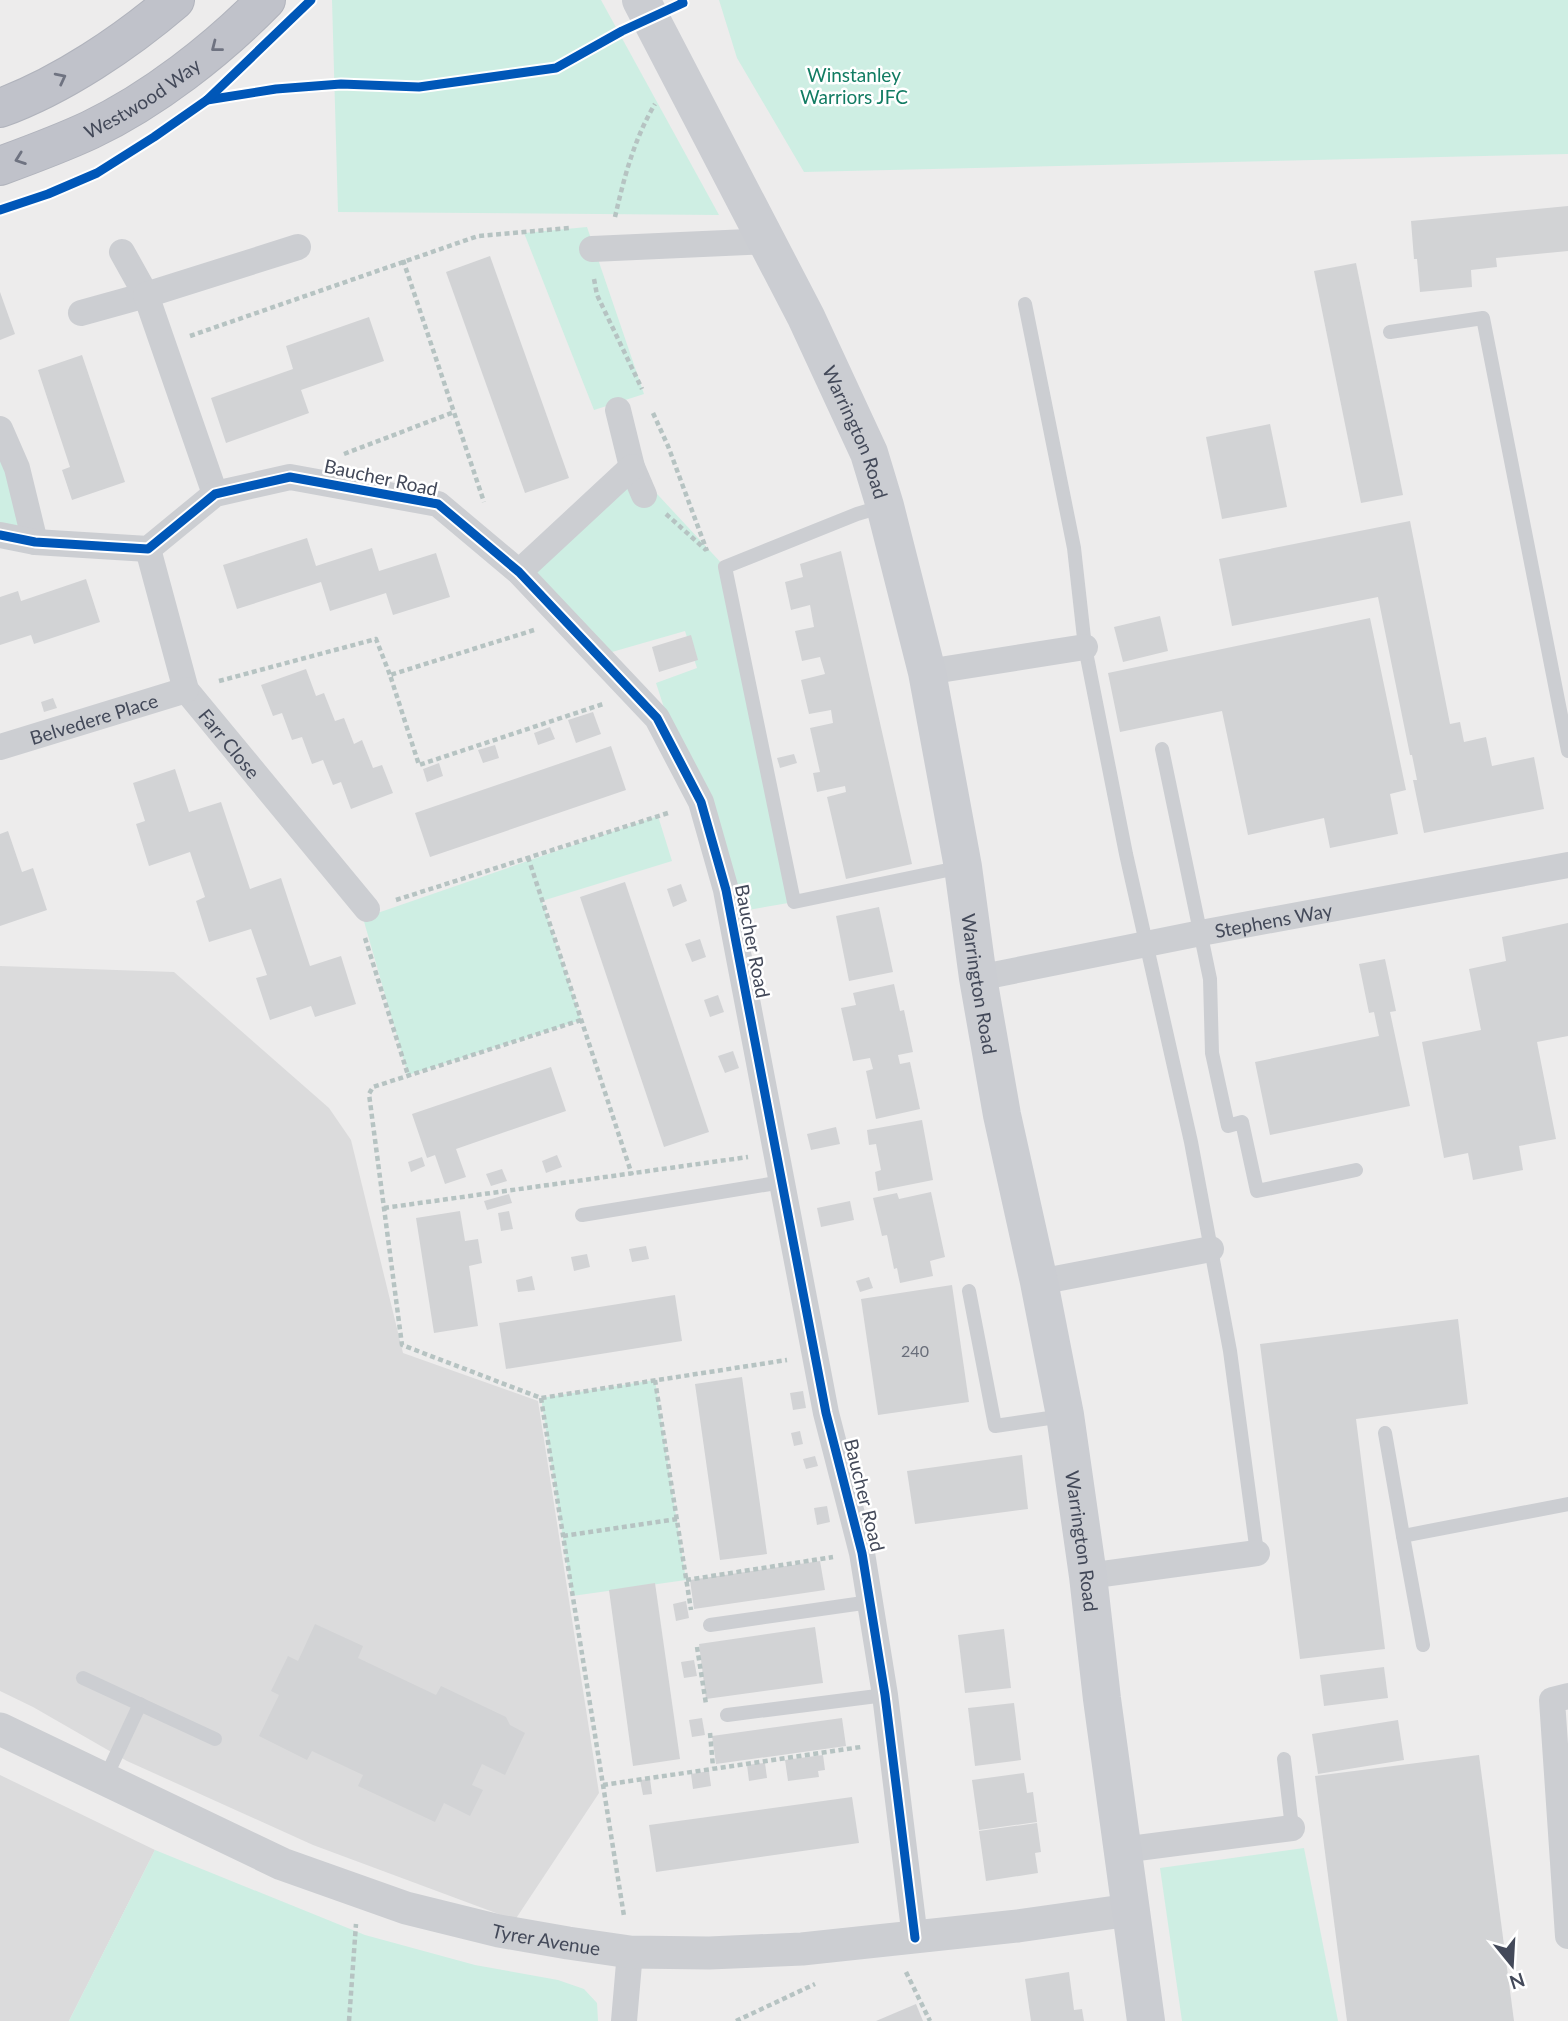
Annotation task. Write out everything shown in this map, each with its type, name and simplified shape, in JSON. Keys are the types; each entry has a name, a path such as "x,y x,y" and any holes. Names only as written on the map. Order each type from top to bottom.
{"highway":[{"path":"0,108 72,73 119,44 175,0"},
{"name":"Westwood Way","path":"0,166 92,129 147,97 236,30 266,0"}],"main road":[{"name":"Warrington Road","path":"641,0 768,241 842,390 869,453 927,672 963,867 978,978 1002,1115 1065,1415 1146,2021"}],"street":[{"path":"586,238 768,241"},
{"path":"81,313 298,247"},
{"path":"122,252 146,295 215,494"},
{"path":"618,410 632,467 644,495"},
{"path":"0,429 17,468 35,542"},
{"path":"519,572 632,467"},
{"name":"Baucher Road","path":"148,549 215,494 290,477 438,504 519,572 657,718 702,802 726,890 826,1413 862,1553 884,1695 915,1938"},
{"path":"0,535 35,542 148,549"},
{"name":"Farr Close","path":"148,549 186,690 368,909"},
{"path":"927,672 1085,647"},
{"name":"Belvedere Place","path":"0,747 186,690"},
{"name":"Stephens Way","path":"978,978 1201,933 1568,865"},
{"path":"1039,1282 1211,1249"},
{"path":"1088,1576 1257,1553"},
{"path":"1568,1696 1552,1700 1568,1936"},
{"name":"Tyrer Avenue","path":"0,1729 282,1864 359,1893 405,1908 499,1931 630,1952 789,1950 915,1938 1130,1910"},
{"path":"1122,1850 1292,1828"},
{"path":"624,2021 630,1952"}],"lane":[{"path":"1025,304 1074,548 1085,647 1145,944 1191,1142 1230,1351 1257,1553"},
{"path":"1390,332 1483,318 1568,751"},
{"path":"885,506 858,514 725,567 794,902 963,867"},
{"path":"1162,749 1210,979 1212,1053 1228,1126 1242,1122 1257,1191 1356,1170"},
{"path":"582,1215 782,1182"},
{"path":"969,1291 995,1426 1065,1415"},
{"path":"1385,1433 1423,1645"},
{"path":"1403,1536 1568,1504"},
{"path":"710,1625 870,1602"},
{"path":"83,1678 215,1739"},
{"path":"726,1715 884,1695"},
{"path":"104,1780 140,1704"},
{"path":"1284,1759 1292,1828"}],"path":[{"path":"613,225 626,172 646,119 659,97"},
{"path":"163,345 323,292 478,236 586,238"},
{"path":"403,261 485,504"},
{"path":"338,456 454,412"},
{"path":"644,495 725,567"},
{"path":"390,675 565,621"},
{"path":"186,690 376,639 419,765 634,694"},
{"path":"408,1075 360,924 368,909 702,802"},
{"path":"528,857 631,1174"},
{"path":"581,1020 373,1087 369,1094 402,1346 541,1398 815,1355"},
{"path":"384,1208 776,1154"},
{"path":"655,1380 692,1615"},
{"path":"541,1398 630,1952"},
{"path":"563,1536 677,1518"},
{"path":"687,1580 862,1553"},
{"path":"696,1640 706,1705"},
{"path":"709,1730 713,1767"},
{"path":"603,1785 890,1743"},
{"path":"349,2021 359,1893"},
{"path":"915,1938 905,1968 930,2021"}],"shaded area":[{"path":"0,966 174,972 329,1108 351,1140 403,1353 538,1401 599,1793 515,1920 313,1845 127,1761 0,1691"},
{"path":"0,1775 155,1850 69,2021 0,2021"}],"green space":[{"path":"332,0 601,0 719,215 338,212"},
{"name":"Winstanley Warriors JFC","path":"719,0 1568,0 1568,154 804,172 737,58"},
{"path":"587,227 644,394 594,410 524,233"},
{"path":"0,438 35,542 0,535"},
{"path":"632,467 725,567 794,902 731,913 656,683 697,668 685,631 598,656 519,572"},
{"path":"658,816 672,861 542,901 581,1020 408,1075 363,918"},
{"path":"655,1380 686,1580 572,1596 541,1398"},
{"path":"1304,1848 1338,2021 1182,2021 1160,1868"},
{"path":"155,1850 365,1935 475,1965 558,1980 584,1989 597,2003 598,2021 69,2021"}],"building":[{"path":"1568,206 1568,251 1496,258 1497,267 1471,270 1472,287 1420,292 1411,221"},
{"path":"490,256 569,478 525,493 446,272"},
{"path":"1356,263 1403,495 1361,503 1314,271"},
{"path":"0,292 15,334 0,340"},
{"path":"369,317 384,361 301,390 309,413 226,443 211,398 293,369 286,346"},
{"path":"82,355 125,482 72,500 62,470 70,467 38,370"},
{"path":"1270,424 1287,507 1222,519 1206,437"},
{"path":"1410,521 1450,724 1460,722 1464,742 1486,737 1492,766 1534,757 1544,809 1424,833 1413,780 1417,780 1378,597 1232,626 1219,559"},
{"path":"307,538 316,566 372,548 379,571 436,553 450,597 393,615 386,593 330,611 321,582 237,609 223,565"},
{"path":"841,551 912,864 846,879 827,797 846,792 845,786 817,792 813,773 820,772 810,728 833,723 831,710 809,714 801,680 825,674 820,657 802,661 795,631 814,627 810,605 791,610 785,582 803,577 800,564"},
{"path":"86,579 100,622 34,644 31,635 0,645 0,597 18,591 21,601"},
{"path":"1160,616 1168,651 1123,662 1114,627"},
{"path":"1370,618 1406,790 1390,794 1398,834 1330,848 1324,818 1248,835 1222,711 1120,732 1108,673"},
{"path":"691,635 698,660 659,672 652,647"},
{"path":"306,669 316,696 324,693 335,721 344,718 354,744 362,740 373,768 382,765 393,793 351,809 341,782 333,785 323,760 312,764 302,737 292,740 282,713 273,716 261,685"},
{"path":"53,698 57,708 44,712 41,702"},
{"path":"593,712 601,734 576,743 568,720"},
{"path":"550,727 555,739 538,745 534,733"},
{"path":"495,745 499,758 483,763 478,750"},
{"path":"611,746 626,790 430,857 415,813"},
{"path":"794,754 797,763 780,768 777,758"},
{"path":"439,763 443,776 427,782 423,769"},
{"path":"175,769 189,812 221,802 250,889 281,878 310,966 341,956 356,1004 315,1017 311,1006 270,1020 256,978 267,975 251,929 209,942 196,901 205,897 190,852 149,866 136,824 145,821 133,783"},
{"path":"8,831 22,872 33,868 47,910 0,926 0,834"},
{"path":"625,882 709,1132 664,1147 580,897"},
{"path":"681,884 687,901 673,907 667,889"},
{"path":"879,907 893,972 849,981 836,916"},
{"path":"1568,923 1568,1036 1537,1042 1556,1139 1519,1146 1523,1170 1473,1180 1468,1153 1444,1158 1422,1042 1481,1030 1469,969 1506,961 1502,937"},
{"path":"700,939 706,957 692,962 685,944"},
{"path":"1385,959 1396,1011 1390,1012 1410,1106 1270,1135 1255,1062 1379,1036 1374,1012 1369,1013 1359,964"},
{"path":"894,984 900,1011 904,1010 913,1052 898,1055 900,1064 910,1062 920,1109 876,1119 866,1071 873,1069 870,1058 853,1061 841,1008 856,1005 853,993"},
{"path":"718,995 724,1012 710,1017 704,1000"},
{"path":"733,1051 739,1068 725,1073 718,1056"},
{"path":"551,1067 566,1111 456,1149 466,1177 445,1184 435,1155 427,1158 412,1114"},
{"path":"922,1120 933,1180 878,1191 875,1172 881,1170 876,1144 869,1145 867,1130"},
{"path":"836,1127 840,1144 811,1150 807,1134"},
{"path":"557,1155 562,1167 546,1173 542,1161"},
{"path":"422,1157 425,1166 411,1172 408,1162"},
{"path":"502,1169 507,1181 491,1186 486,1174"},
{"path":"931,1192 945,1257 930,1261 933,1276 900,1283 897,1268 894,1269 887,1235 882,1236 873,1198 897,1193 899,1199"},
{"path":"509,1194 512,1203 487,1210 484,1201"},
{"path":"850,1201 854,1220 821,1227 817,1208"},
{"path":"460,1211 465,1241 478,1239 482,1263 469,1266 478,1326 434,1333 416,1218"},
{"path":"509,1211 513,1229 501,1231 498,1213"},
{"path":"646,1246 649,1259 632,1262 629,1249"},
{"path":"587,1254 590,1267 574,1271 571,1257"},
{"path":"532,1276 535,1290 518,1292 516,1280"},
{"path":"869,1277 873,1288 860,1292 856,1281"},
{"path":"952,1285 969,1402 878,1415 861,1299"},
{"path":"675,1295 682,1341 506,1369 499,1323"},
{"path":"1458,1319 1468,1404 1356,1419 1385,1649 1300,1659 1260,1344"},
{"path":"742,1377 767,1554 720,1560 695,1384"},
{"path":"803,1391 806,1408 793,1410 790,1393"},
{"path":"800,1431 803,1444 794,1446 791,1433"},
{"path":"1022,1455 1028,1509 915,1524 907,1471"},
{"path":"815,1456 818,1466 806,1469 803,1459"},
{"path":"827,1506 830,1522 817,1525 814,1508"},
{"path":"820,1561 825,1590 694,1609 690,1580"},
{"path":"655,1583 680,1759 633,1766 609,1590"},
{"path":"686,1601 689,1618 676,1621 673,1604"},
{"path":"315,1624 363,1646 358,1658 436,1695 441,1686 506,1717 510,1725 525,1733 505,1775 482,1764 472,1785 483,1790 470,1816 444,1803 435,1822 358,1786 363,1775 312,1751 307,1760 259,1736 279,1695 271,1691 288,1656 298,1661"},
{"path":"815,1627 823,1683 706,1699 699,1644"},
{"path":"1004,1629 1011,1688 965,1693 958,1635"},
{"path":"694,1660 697,1676 684,1678 681,1662"},
{"path":"1384,1667 1388,1698 1324,1706 1320,1675"},
{"path":"1014,1703 1021,1760 975,1766 968,1708"},
{"path":"702,1718 705,1735 692,1737 689,1720"},
{"path":"842,1718 846,1746 716,1764 712,1736"},
{"path":"1398,1720 1404,1760 1318,1774 1312,1734"},
{"path":"823,1755 825,1770 818,1771 819,1777 788,1781 785,1760"},
{"path":"1479,1755 1514,2021 1347,2021 1315,1776"},
{"path":"765,1763 767,1778 749,1781 747,1765"},
{"path":"709,1771 711,1786 693,1789 691,1774"},
{"path":"1024,1773 1027,1793 1033,1792 1037,1822 979,1830 972,1780"},
{"path":"650,1779 652,1794 643,1795 640,1780"},
{"path":"852,1797 859,1843 656,1872 649,1825"},
{"path":"1037,1823 1041,1852 1035,1853 1038,1873 986,1881 979,1831"},
{"path":"1069,1972 1074,2010 1082,2009 1084,2021 1031,2021 1025,1979"},
{"path":"916,2004 923,2021 876,2021"}],"cycle path":[{"path":"0,210 48,194 97,173 154,137 207,100 311,0"},
{"path":"207,100 276,89 341,84 419,87 556,68 622,31 683,3 682,0"},
{"path":"0,535 35,542 148,549 215,494 290,477 438,504 519,572 657,718 701,802 726,890 826,1413 862,1553 885,1695 915,1938"}]}
